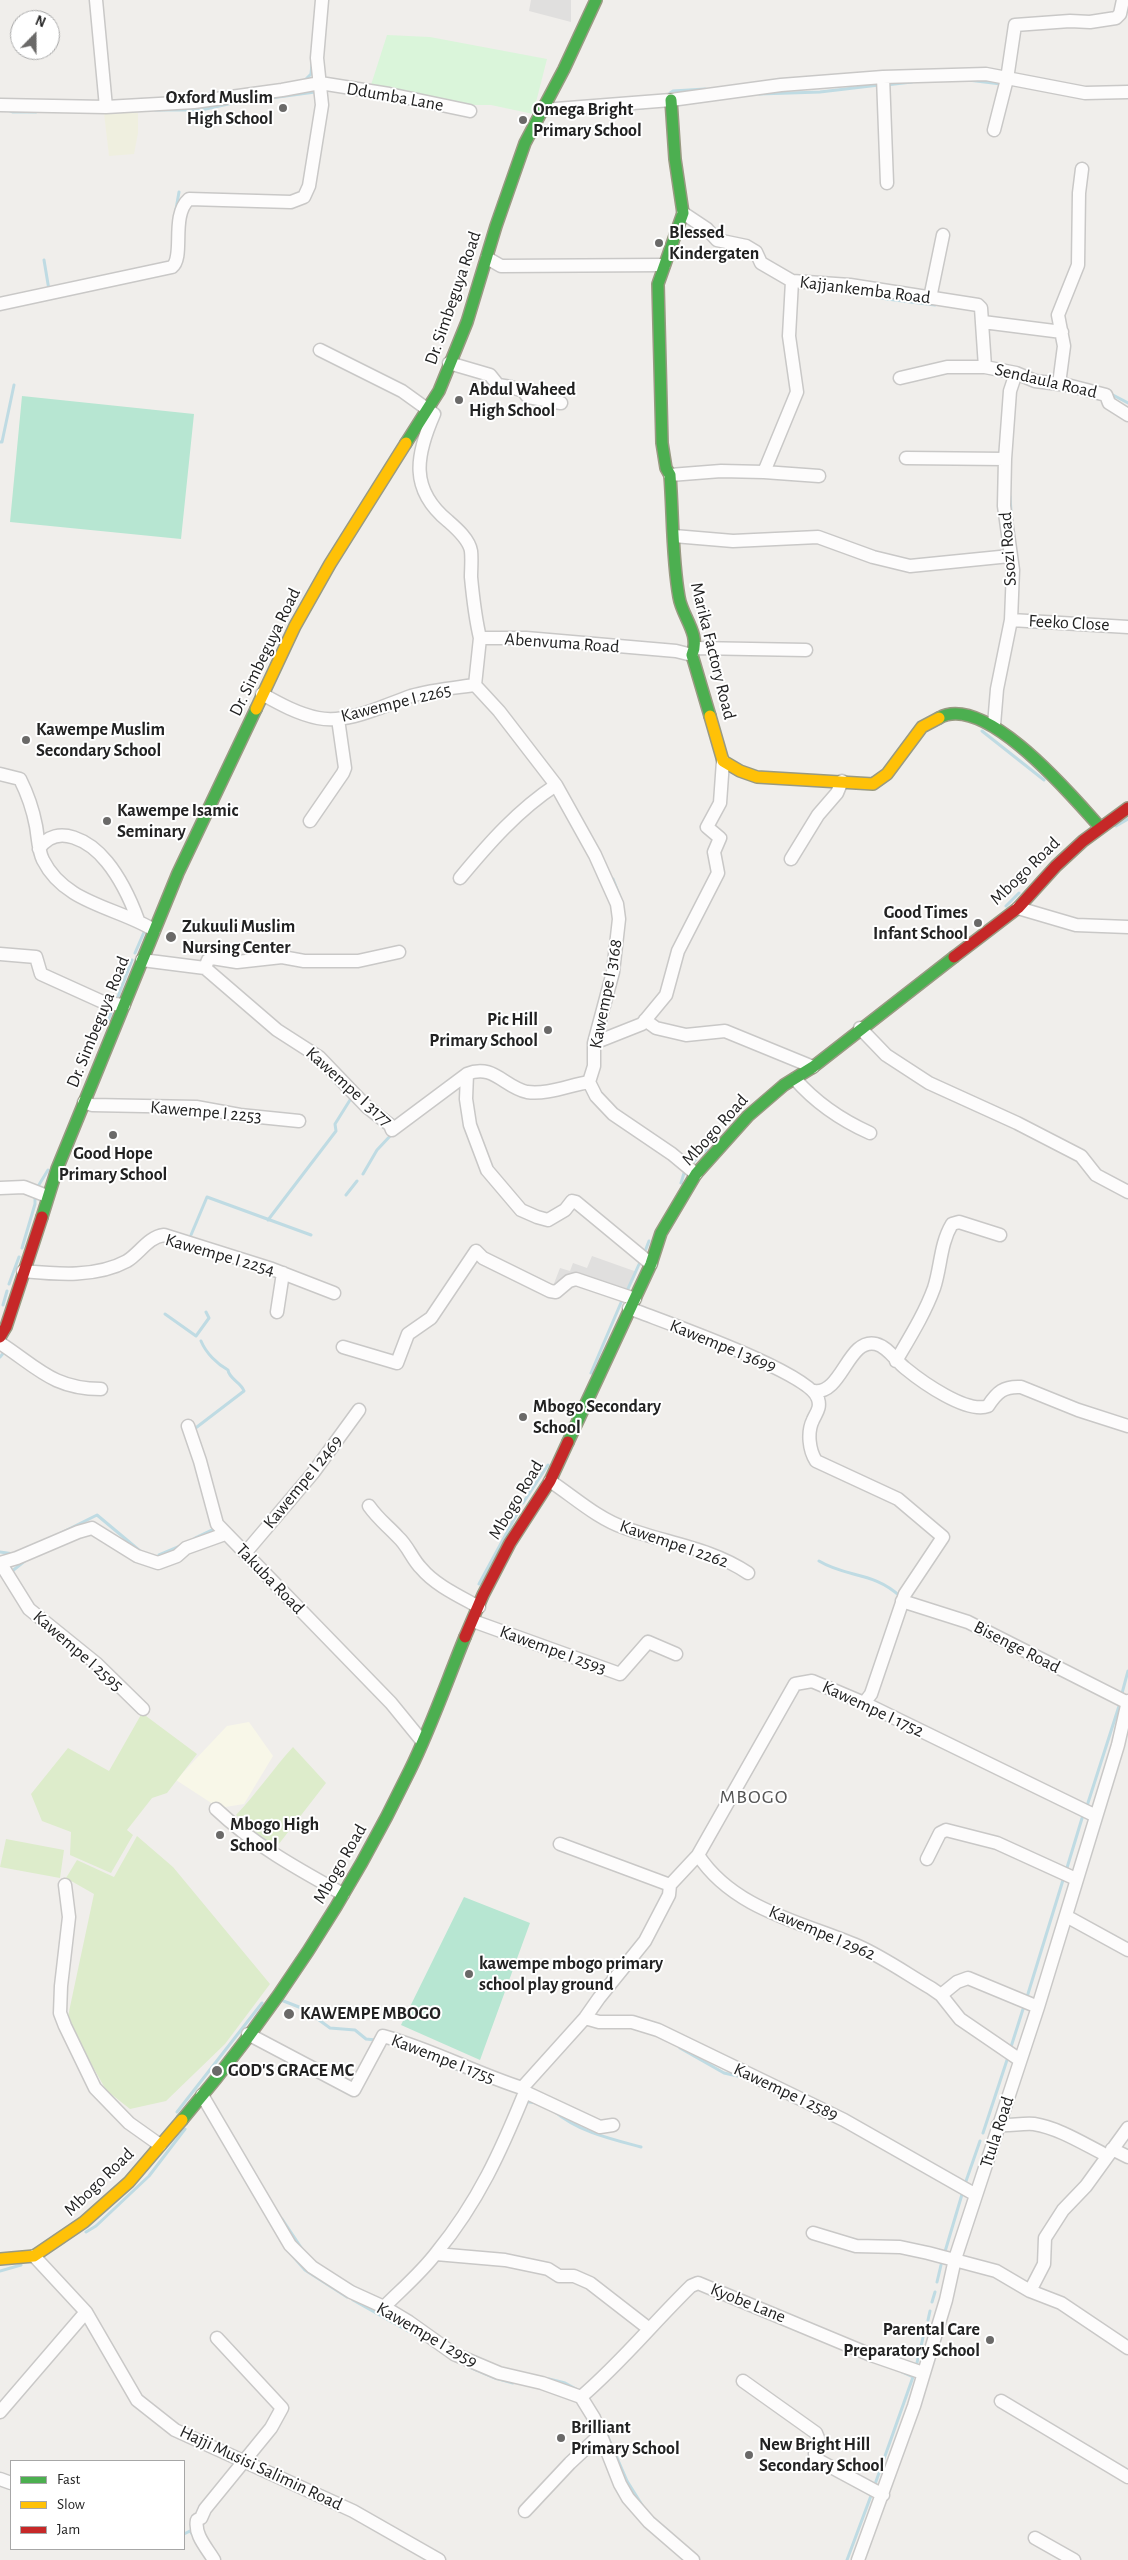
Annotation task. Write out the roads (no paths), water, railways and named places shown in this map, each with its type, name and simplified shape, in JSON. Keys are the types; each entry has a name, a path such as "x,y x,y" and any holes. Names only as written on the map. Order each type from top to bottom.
{"street":[{"path":"96,0 106,107"},
{"path":"0,304 172,267 178,260 178,231 182,206 189,198 299,200 307,191 321,113 317,58 322,0"},
{"path":"994,130 1007,78 1016,25 1070,21 1090,22 1116,18 1124,14 1123,0"},
{"name":"Dr. Simbeguya Road","path":"2,1330 47,1196 178,873 295,626 330,564 435,415 439,391 467,322 525,142 543,110 594,1"},
{"path":"543,110 671,100 781,85 883,77 986,74 1085,93 1128,92"},
{"path":"883,77 887,182"},
{"name":"Ddumba Lane","path":"0,105 106,107 210,100 320,83 393,94 470,111"},
{"name":"Marika Factory Road","path":"671,100 675,159 682,213 658,284 659,392 663,450 670,475 679,599 691,625 693,651 724,761"},
{"path":"1059,384 1064,354 1058,315 1059,307 1078,265 1079,193 1082,169"},
{"name":"Kajjankemba Road","path":"682,213 707,229 717,240 746,246 756,252 761,263 792,282 850,285 978,306 981,308 983,322"},
{"path":"930,298 944,235"},
{"path":"487,258 501,266 664,265"},
{"path":"764,472 797,392 789,336 792,282"},
{"path":"986,367 983,322 1062,332"},
{"path":"320,350 402,391 435,415 422,440 418,470 430,501 440,514 464,537 471,549 474,610 480,638"},
{"path":"449,363 490,375 495,378 498,385 511,387 528,397 535,396 561,403"},
{"name":"Sendaula Road","path":"900,378 947,367 986,367 1016,373 1035,381 1059,384 1106,395 1109,403 1128,414"},
{"name":"Ssozi Road","path":"994,725 997,689 1011,620 1013,570 1004,506 1010,391 1016,373"},
{"path":"906,458 1005,459"},
{"path":"670,475 721,471 819,476"},
{"path":"674,536 733,541 818,537 874,557 910,566 1010,556"},
{"name":"Feeko Close","path":"1011,620 1128,626"},
{"name":"Abenvuma Road","path":"475,686 480,638 526,638 676,651 806,650"},
{"name":"Kawempe I 2265","path":"262,694 289,709 319,718 338,719 412,696 475,686"},
{"name":"Kawempe I 3168","path":"475,686 499,710 556,785 595,855 617,904 620,919 613,972 594,1043 594,1066 589,1082"},
{"path":"594,1043 638,1026 646,1020 666,995 678,951 718,873 714,852 720,838 707,827 720,803 724,761 740,771 757,777 842,781 864,784 880,781 923,726 945,714 960,713 994,725 1031,755 1099,826"},
{"path":"310,822 345,768 338,719"},
{"path":"0,774 20,779 32,808 39,849 49,869 82,900 138,920 154,930"},
{"path":"791,859 818,815 837,794 842,781"},
{"path":"460,878 492,839 525,808 556,785"},
{"name":"Mbogo Road","path":"0,2259 34,2256 64,2238 128,2182 202,2095 308,1952 379,1832 422,1741 479,1607 510,1542 550,1481 651,1264 661,1233 696,1174 742,1122 784,1085 797,1082 860,1028 1018,908 1043,878 1099,826 1128,808"},
{"path":"39,849 50,837 60,834 76,839 92,848 107,862 133,906 138,920"},
{"path":"1018,908 1076,925 1128,927"},
{"path":"142,960 205,968 208,960 212,958 237,962 282,957 304,961 358,961 400,952"},
{"path":"0,954 36,957 41,974 105,1003 124,1005"},
{"name":"Kawempe I 3177","path":"205,968 277,1030 319,1057 367,1107 390,1125 392,1130 467,1074"},
{"path":"646,1020 656,1028 686,1035 725,1031 813,1067"},
{"path":"860,1028 875,1045 918,1076 946,1092 1017,1123 1081,1156 1096,1175 1128,1192"},
{"path":"651,1264 576,1202 572,1201 565,1210 548,1220 537,1218 521,1210 490,1176 483,1162 470,1125 466,1099 467,1074 481,1070 492,1072 512,1086 531,1092 589,1082 596,1096 613,1114 672,1154 696,1174"},
{"path":"797,1082 825,1108 846,1122 870,1133"},
{"name":"Kawempe I 2253","path":"84,1102 92,1105 196,1108 240,1115 299,1120"},
{"path":"0,1188 24,1187 47,1196"},
{"path":"896,1360 920,1319 933,1289 943,1245 952,1224 959,1222 1000,1235"},
{"name":"Kawempe I 2254","path":"23,1271 77,1273 106,1268 126,1261 152,1238 164,1235 283,1273 334,1292"},
{"name":"Kawempe I 3699","path":"344,1347 397,1363 408,1334 431,1318 476,1251 483,1258 550,1291 556,1292 569,1281 576,1279 769,1362 814,1392"},
{"path":"277,1312 283,1273"},
{"path":"0,1343 50,1379 87,1389 101,1389"},
{"path":"864,1703 871,1694 902,1602 943,1536 918,1514 894,1497 816,1461 810,1447 812,1421 819,1411 819,1400 814,1392 819,1392 830,1386 854,1353 870,1343 884,1347 896,1360 954,1400 967,1406 981,1409 988,1406 997,1392 1012,1386 1021,1387 1078,1410 1128,1426"},
{"name":"Kawempe I 2469","path":"246,1552 313,1473 359,1410"},
{"path":"188,1426 200,1460 217,1524 224,1534"},
{"name":"Kawempe I 2262","path":"550,1481 611,1522 710,1554 731,1562 748,1573"},
{"path":"369,1506 379,1521 398,1536 413,1554 419,1567 430,1578 479,1607"},
{"name":"Takuba Road","path":"1,1563 92,1528 137,1556 158,1563 177,1556 193,1545 224,1534 246,1552 391,1703 422,1741"},
{"name":"Kawempe I 2595","path":"1,1563 29,1610 97,1664 143,1709"},
{"name":"Bisenge Road","path":"902,1602 968,1622 1128,1702"},
{"name":"Kawempe I 2593","path":"473,1621 620,1674 648,1642 676,1654"},
{"name":"Kawempe I 1752","path":"384,2307 436,2254 471,2206 491,2172 523,2090 586,2018 599,1998 645,1941 669,1895 670,1885 698,1856 795,1684 812,1681 864,1703 1096,1816"},
{"name":"Ttula Road","path":"858,2560 883,2495 946,2300 955,2259 1038,2007 1118,1745 1128,1702"},
{"path":"216,1809 240,1832 276,1856 343,1894"},
{"path":"927,1859 940,1833 946,1830 997,1844 1076,1879"},
{"path":"560,1844 670,1885"},
{"name":"Kawempe I 2962","path":"698,1856 716,1877 746,1900 777,1916 831,1934 857,1946 941,1995 960,2019 1020,2060"},
{"path":"65,1885 69,1917 60,2013 95,2088 129,2124 160,2145"},
{"path":"1066,1916 1128,1950"},
{"path":"941,1995 957,1982 968,1978 1038,2007"},
{"name":"Kawempe I 2589","path":"586,2018 599,2022 632,2022 658,2030 844,2120 976,2196"},
{"name":"Kawempe I 1755","path":"248,2034 354,2090 383,2036 414,2045 523,2090 600,2126 613,2125"},
{"name":"Kawempe I 2959","path":"202,2095 295,2250 312,2267 341,2287 384,2307 454,2354 486,2368 542,2383 581,2397"},
{"path":"998,2126 1034,2124 1109,2152 1128,2157"},
{"path":"1030,2291 1044,2264 1045,2238 1063,2210 1086,2186 1128,2128"},
{"path":"813,2233 856,2246 900,2247 955,2259 996,2271 1030,2291 1061,2303 1128,2348"},
{"path":"436,2254 505,2260 548,2269 560,2276 574,2276 590,2283 648,2328"},
{"name":"Hajji Musisi Salimin Road","path":"34,2256 86,2312 137,2400 176,2430 353,2511 439,2560"},
{"name":"Kyobe Lane","path":"581,2397 624,2358 648,2328 691,2286 698,2283 872,2355 923,2373"},
{"path":"0,2412 86,2312"},
{"path":"214,2560 190,2527 201,2518 205,2509 270,2428 282,2408 217,2338"},
{"path":"743,2381 816,2433 818,2438 815,2454 818,2460 883,2495"},
{"path":"581,2397 594,2418 628,2498 649,2522 693,2560"},
{"path":"1001,2401 1128,2477"},
{"path":"525,2511 570,2463 600,2435"},
{"path":"1035,2538 1074,2560"}],"waterway":[{"path":"304,81 311,74 312,64"},
{"path":"968,80 1001,84"},
{"path":"886,85 912,82"},
{"path":"759,94 820,92 879,85"},
{"path":"670,93 673,91 705,89"},
{"path":"271,98 315,92"},
{"path":"155,110 201,110 242,101"},
{"path":"580,113 643,108"},
{"path":"8,110 13,112 36,112"},
{"path":"175,215 179,192"},
{"path":"44,260 49,290"},
{"path":"850,291 887,299 935,305"},
{"path":"0,442 2,442 14,385"},
{"path":"1111,394 1128,403"},
{"path":"1010,496 1011,512"},
{"path":"982,731 1044,780"},
{"path":"1116,826 1128,819"},
{"path":"613,879 620,897"},
{"path":"1006,906 1019,893"},
{"path":"135,953 145,930"},
{"path":"116,1002 132,960"},
{"path":"106,1026 113,1008"},
{"path":"268,1220 336,1131 335,1124 350,1100"},
{"path":"363,1174 377,1150 392,1134"},
{"path":"689,1166 707,1149"},
{"path":"37,1188 48,1170"},
{"path":"681,1183 685,1170"},
{"path":"346,1195 357,1181"},
{"path":"191,1235 207,1197 311,1235"},
{"path":"22,1248 35,1204 35,1198"},
{"path":"644,1254 649,1241"},
{"path":"9,1284 19,1257"},
{"path":"626,1293 641,1260"},
{"path":"3,1305 7,1291"},
{"path":"591,1373 623,1298"},
{"path":"165,1314 196,1336 209,1318 206,1312"},
{"path":"193,1430 244,1391 230,1376 228,1370 209,1354 201,1341"},
{"path":"0,1357 5,1351"},
{"path":"523,1503 548,1465"},
{"path":"479,1584 518,1512"},
{"path":"61,1533 97,1515 140,1551"},
{"path":"195,1538 216,1528"},
{"path":"159,1555 178,1547"},
{"path":"0,1552 14,1554"},
{"path":"11,1572 26,1560"},
{"path":"819,1561 880,1583 901,1597"},
{"path":"1121,1697 1128,1671"},
{"path":"1086,1809 1120,1703"},
{"path":"1066,1871 1083,1815"},
{"path":"1027,1997 1063,1880"},
{"path":"281,2000 304,2009 330,2028 355,2030 366,2039 376,2040"},
{"path":"177,2112 262,2003"},
{"path":"1010,2050 1024,2006"},
{"path":"680,2048 724,2073 742,2077"},
{"path":"432,2059 471,2075"},
{"path":"983,2133 1007,2060"},
{"path":"527,2098 529,2102 538,2103"},
{"path":"554,2111 585,2130 641,2147"},
{"path":"86,2232 96,2226 149,2176 185,2129"},
{"path":"965,2184 980,2141"},
{"path":"944,2255 963,2191"},
{"path":"282,2219 302,2249"},
{"path":"291,2254 305,2270 347,2297"},
{"path":"0,2271 21,2265"},
{"path":"937,2282 941,2265"},
{"path":"932,2302 935,2292"},
{"path":"353,2300 426,2341"},
{"path":"928,2320 930,2311"},
{"path":"916,2367 925,2329"},
{"path":"465,2365 495,2378 513,2383"},
{"path":"874,2487 913,2377 902,2372"},
{"path":"549,2379 565,2383 576,2389"},
{"path":"602,2423 627,2481 642,2505"},
{"path":"847,2560 872,2493"},
{"path":"658,2522 668,2531"},
{"path":"185,2534 190,2531 193,2535"}],"place":[{"name":"Oxford Muslim High School","path":"283,108"},
{"name":"Omega Bright Primary School","path":"523,120"},
{"name":"Blessed Kindergaten","path":"659,243"},
{"name":"Abdul Waheed High School","path":"459,400"},
{"name":"Kawempe Muslim Secondary School","path":"26,740"},
{"name":"Kawempe Isamic Seminary","path":"107,821"},
{"name":"Good Times Infant School","path":"978,923"},
{"name":"Zukuuli Muslim Nursing Center","path":"171,937"},
{"name":"Pic Hill Primary School","path":"548,1030"},
{"name":"Good Hope Primary School","path":"113,1135"},
{"name":"Mbogo Secondary School","path":"523,1417"},
{"name":"Mbogo High School","path":"220,1835"},
{"name":"kawempe mbogo primary school play ground","path":"469,1974"},
{"name":"KAWEMPE MBOGO","path":"289,2014"},
{"name":"GOD'S GRACE MC","path":"217,2071"},
{"name":"Parental Care Preparatory School","path":"990,2340"},
{"name":"Brilliant Primary School","path":"561,2438"},
{"name":"New Bright Hill Secondary School","path":"749,2455"}],"district":[{"name":"MBOGO","path":"754,1797"}]}
